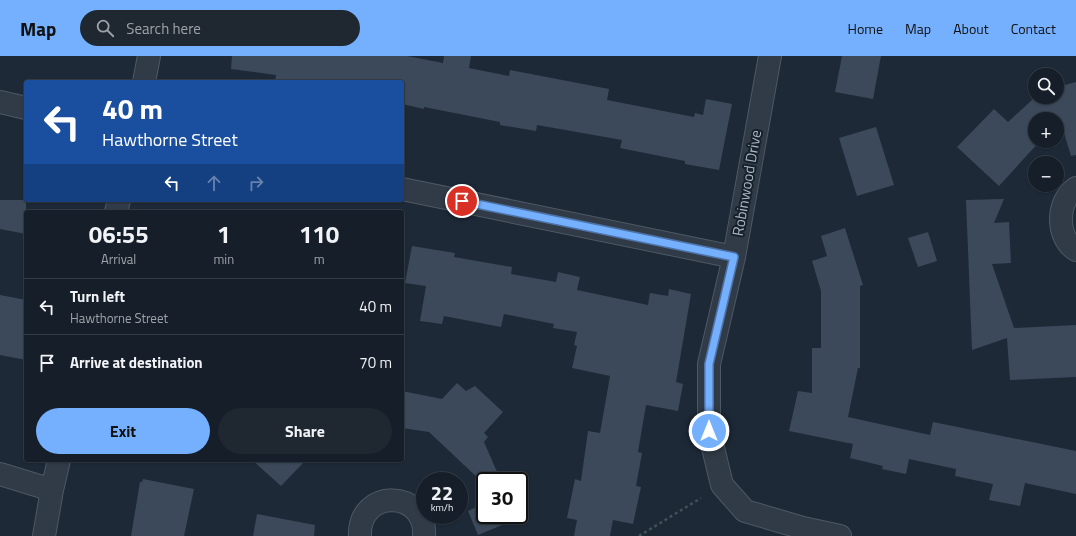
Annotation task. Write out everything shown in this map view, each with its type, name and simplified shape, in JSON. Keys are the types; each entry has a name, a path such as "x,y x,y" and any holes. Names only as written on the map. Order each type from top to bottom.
{"street":[{"path":"144,80 149,56"},
{"name":"Robinwood Drive","path":"770,56 734,257 709,364 709,431 722,485 745,511 803,528 840,536"},
{"path":"0,102 24,108"},
{"path":"1076,188 1065,200 1061,212 1061,225 1065,237 1072,248 1076,250"},
{"path":"404,189 734,257"},
{"path":"44,536 59,462"},
{"path":"0,474 52,490"},
{"path":"360,536 360,525 364,515 370,507 379,502 389,500 400,501 411,505 419,513 423,524 424,536"}],"path":[{"path":"639,536 722,485"}],"building":[{"path":"232,56 407,56 443,63 444,56 471,56 469,68 509,76 510,70 609,89 607,100 694,117 695,113 703,115 706,99 732,104 719,170 685,164 685,161 620,148 622,140 537,125 536,131 500,125 500,122 404,104 404,80 275,80 276,75 231,69"},
{"path":"842,56 881,56 873,99 835,92"},
{"path":"1076,82 1076,155 1071,156 1064,133 1064,112 1028,112 1028,148 1034,148 999,186 957,147 994,109 1008,122 1028,104 1064,104 1064,85"},
{"path":"876,127 894,185 857,196 839,138"},
{"path":"1004,199 994,223 1009,222 1011,263 992,264 1014,328 1076,325 1076,377 1010,380 1007,338 972,350 966,200"},
{"path":"0,200 24,200 24,202 26,202 26,210 24,210 24,234 0,229"},
{"path":"845,228 863,285 860,286 860,368 858,368 848,417 930,435 933,422 1076,451 1076,494 1025,483 1020,506 989,500 993,484 955,476 956,469 909,459 906,474 882,469 883,466 850,458 853,444 789,431 798,391 812,393 812,348 821,348 821,291 812,261 827,256 821,236"},
{"path":"928,232 937,261 918,267 908,238"},
{"path":"412,246 455,253 454,257 512,267 511,274 556,282 558,272 580,277 577,290 648,305 650,293 668,296 669,289 691,294 676,382 683,384 678,411 646,405 638,452 642,453 636,486 641,487 633,524 613,520 610,536 574,536 577,520 567,518 575,479 581,481 588,431 600,433 610,376 572,368 577,346 574,345 577,332 553,328 554,324 504,314 501,327 444,316 442,324 420,321 426,286 405,283"},
{"path":"0,295 24,300 24,360 0,355"},
{"path":"457,383 466,391 475,386 503,412 484,433 488,437 484,442 497,472 476,472 476,476 429,432 404,428 404,391 442,399"},
{"path":"254,462 304,462 281,486"},
{"path":"143,479 194,489 184,536 131,536 140,482 142,482"},
{"path":"476,507 476,524 505,524 478,535 468,511"},
{"path":"257,514 315,525 314,536 253,536"}],"route":[{"path":"462,201 734,257 709,364 709,431"}]}
